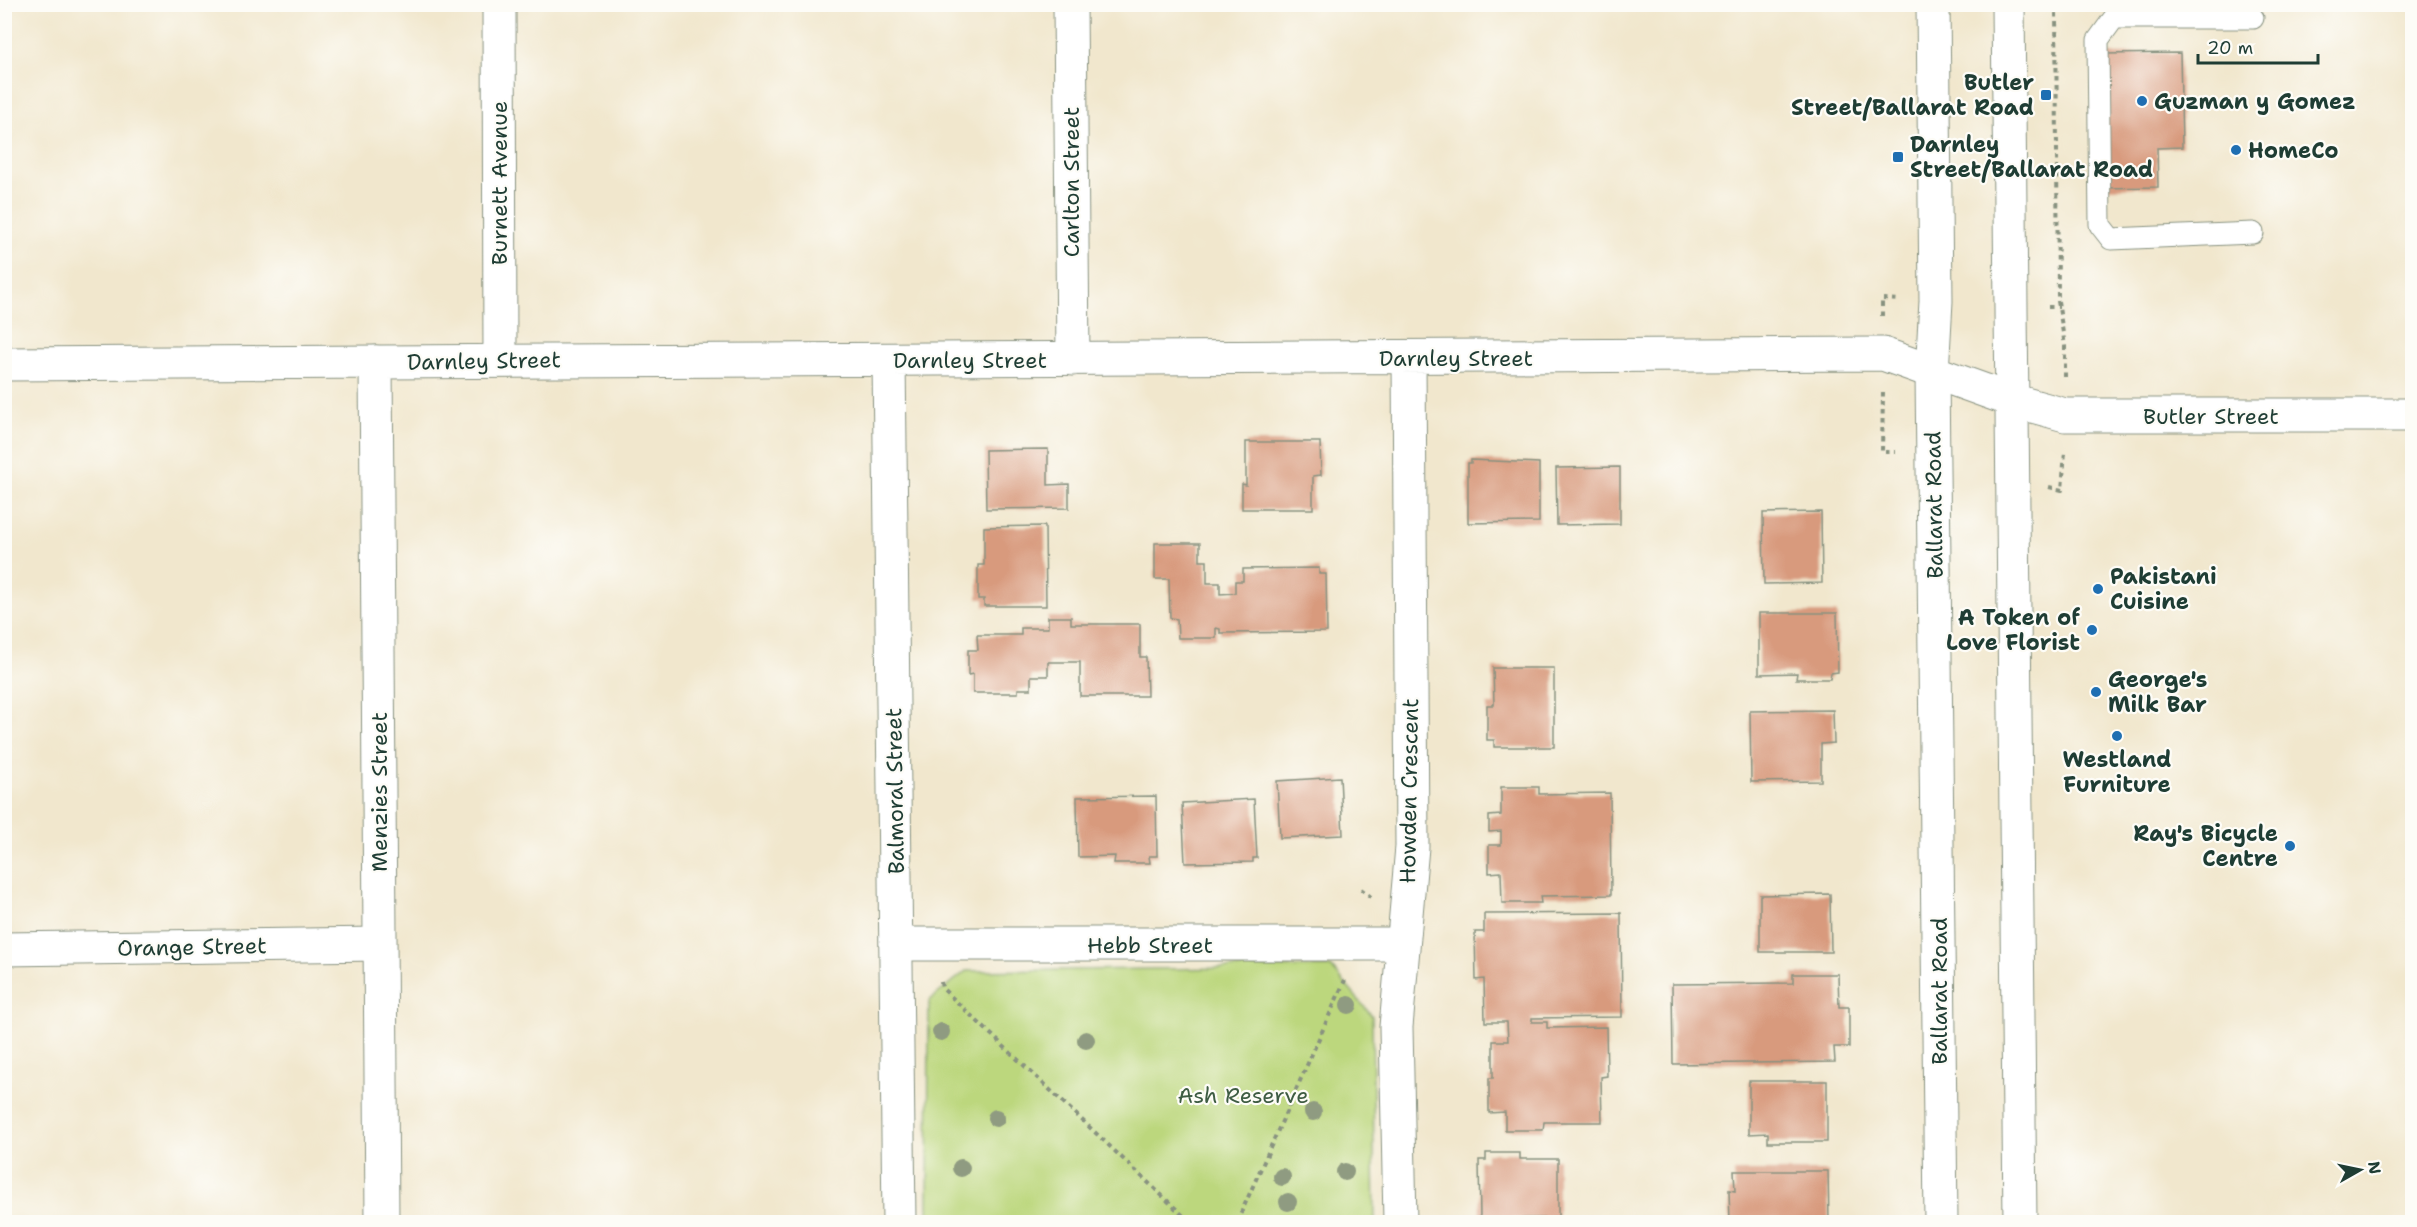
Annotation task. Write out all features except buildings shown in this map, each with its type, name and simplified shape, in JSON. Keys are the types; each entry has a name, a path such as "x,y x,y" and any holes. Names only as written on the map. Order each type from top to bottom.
{"main road":[{"name":"Burnett Avenue","path":"499,4 500,360"},
{"name":"Carlton Street","path":"1070,4 1073,359"},
{"name":"Ballarat Road","path":"1933,4 1936,301 1932,373 1941,1222"},
{"path":"2008,4 2020,1222"},
{"name":"Darnley Street","path":"4,364 1882,354 2011,400"},
{"name":"Howden Crescent","path":"1400,1222 1396,1027 1412,847 1409,358"},
{"name":"Balmoral Street","path":"889,360 899,1222"},
{"name":"Menzies Street","path":"376,362 382,1222"},
{"name":"Butler Street","path":"2011,400 2065,415 2083,416 2412,415"},
{"name":"Orange Street","path":"4,949 380,944"},
{"name":"Hebb Street","path":"897,944 1403,944"}],"lane":[{"path":"2253,18 2114,18 2098,39 2100,225 2110,239 2253,232"}],"path":[{"path":"2056,4 2059,307"},
{"path":"942,988 1190,1222"},
{"path":"1236,1222 1343,988"}],"green space":[{"name":"Ash Reserve","path":"1331,967 1372,1016 1375,1222 928,1222 929,1001 966,971"}],"place":[{"name":"Butler Street/Ballarat Road","path":"2046,95"},
{"name":"Guzman y Gomez","path":"2142,101"},
{"name":"HomeCo","path":"2236,150"},
{"name":"Darnley Street/Ballarat Road","path":"1898,157"},
{"name":"Pakistani Cuisine","path":"2098,589"},
{"name":"A Token of Love Florist","path":"2092,630"},
{"name":"George's Milk Bar","path":"2096,692"},
{"name":"Westland Furniture","path":"2117,736"},
{"name":"Ray's Bicycle Centre","path":"2290,846"}]}
